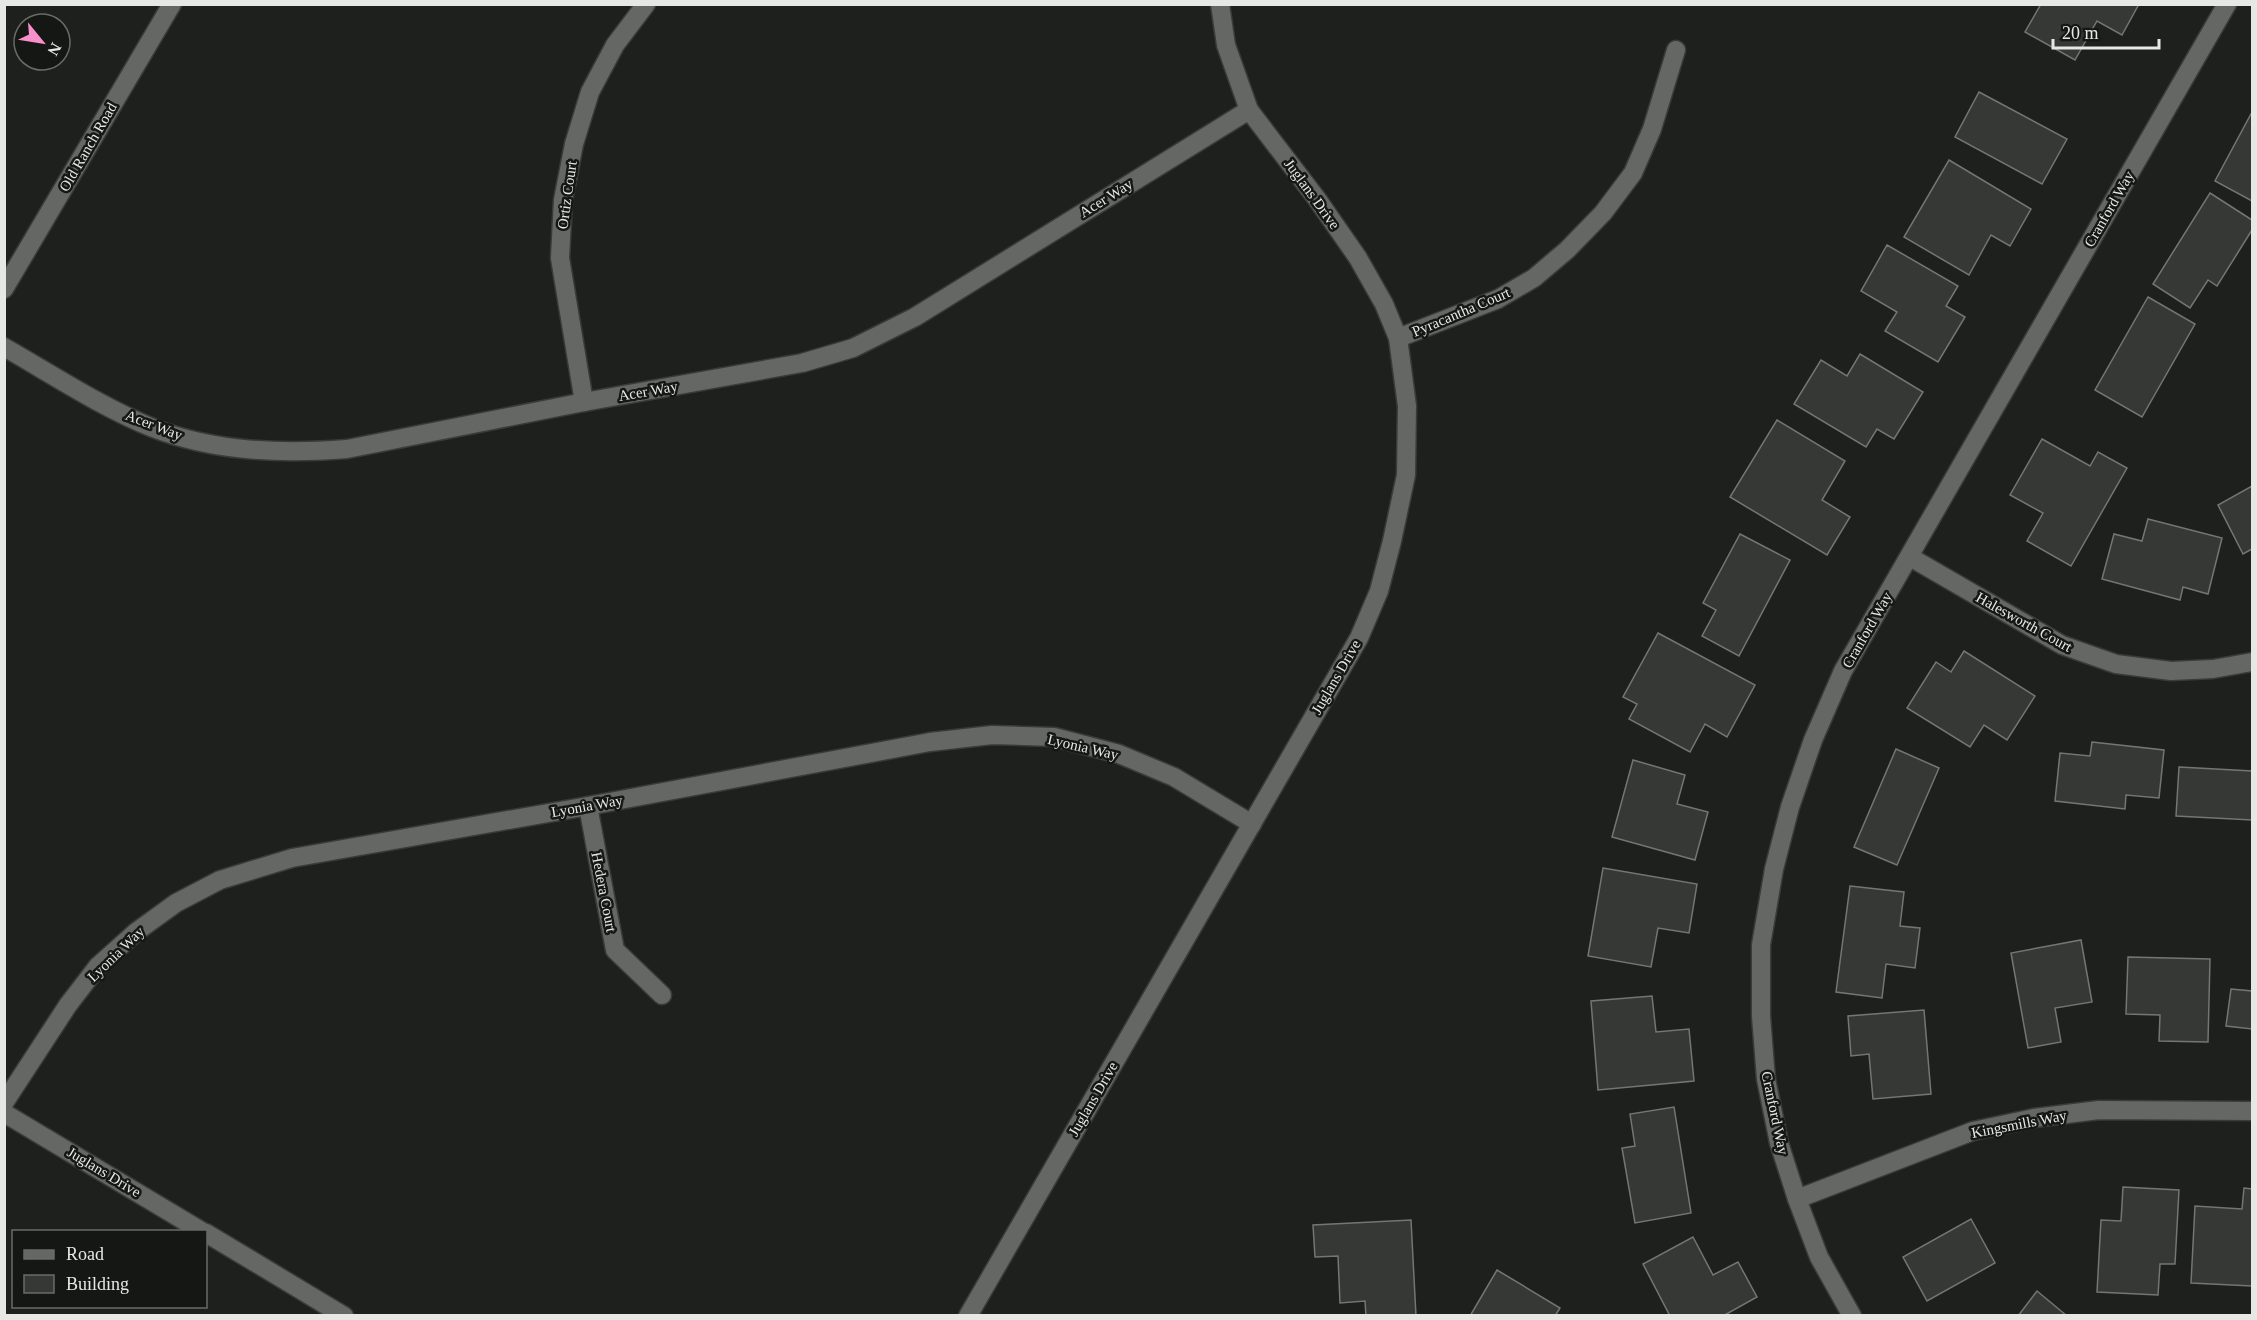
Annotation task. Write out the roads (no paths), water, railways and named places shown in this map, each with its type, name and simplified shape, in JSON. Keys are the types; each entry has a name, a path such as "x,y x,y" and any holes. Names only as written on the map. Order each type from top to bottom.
{"street":[{"name":"Old Ranch Road","path":"4,289 171,4"},
{"name":"Ortiz Court","path":"584,402 560,258 563,200 574,144 590,92 615,45 646,4"},
{"name":"Juglans Drive","path":"968,1316 1359,638 1378,591 1392,541 1406,475 1407,406 1398,338 1384,304 1358,258 1317,199 1249,110 1226,45 1220,4"},
{"name":"Cranford Way","path":"1852,1316 1820,1257 1797,1199 1779,1143 1766,1079 1763,1048 1761,945 1774,869 1790,807 1821,721 1843,671 2227,4"},
{"name":"Pyracantha Court","path":"1398,338 1498,299 1525,283 1567,250 1603,213 1633,173 1647,140 1676,50"},
{"name":"Acer Way","path":"4,347 104,404 154,428 204,443 261,452 346,449 584,402 802,363 854,348 915,317 1249,110"},
{"name":"Halesworth Court","path":"1910,557 2062,645 2116,664 2171,671 2213,669 2253,662"},
{"name":"Lyonia Way","path":"4,1103 68,1005 98,966 135,932 176,903 220,880 292,858 588,807 930,742 992,735 1054,737 1119,754 1174,777 1252,824"},
{"name":"Hedera Court","path":"588,807 615,950 662,995"},
{"name":"Kingsmills Way","path":"1797,1199 1973,1131 2034,1118 2099,1110 2253,1111"},
{"name":"Juglans Drive","path":"4,1113 201,1230"},
{"name":"Juglans Drive","path":"207,1234 344,1316"}]}
